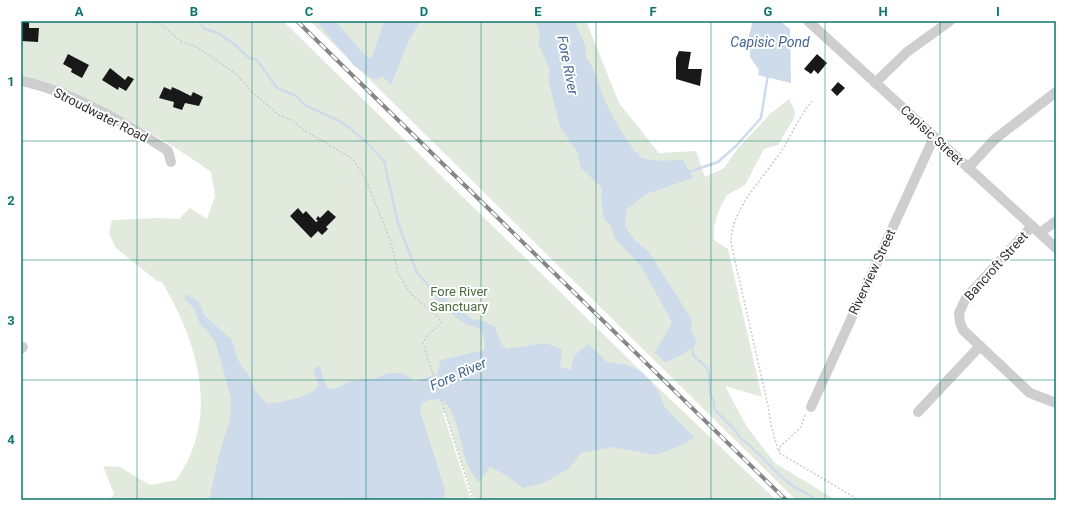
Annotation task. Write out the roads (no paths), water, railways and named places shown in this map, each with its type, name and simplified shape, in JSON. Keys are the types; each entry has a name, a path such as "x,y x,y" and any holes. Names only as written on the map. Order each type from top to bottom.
{"street":[{"path":"875,83 907,52 950,21"},
{"name":"Capisic Street","path":"811,22 875,83 1056,248"},
{"name":"Stroudwater Road","path":"21,81 58,92 123,123 168,151 171,162"},
{"path":"968,168 995,139 1056,92"},
{"name":"Riverview Street","path":"811,407 934,137"},
{"name":"Bancroft Street","path":"1056,221 1036,230 962,303 959,313 961,326 1030,393 1056,403"},
{"path":"918,412 980,346"}],"water":[{"path":"384,21 421,21 410,38 391,85 370,63"},
{"name":"Fore River","path":"536,21 574,21 586,46 586,57 593,70 604,100 626,139 638,155 648,159 683,160 693,178 646,194 626,210 625,227 635,240 649,252 692,320 691,330 697,342 679,357 665,362 655,353 672,322 641,266 616,240 610,225 604,219 601,201 602,188 581,168 577,152 560,127 548,79 550,70 538,43 540,34"},
{"name":"Capisic Pond","path":"753,21 780,21 790,29 791,83 758,75 759,70 750,57 749,35"},
{"name":"Fore River","path":"437,291 472,319 484,321 495,327 502,345 507,349 545,343 562,349 560,367 571,370 574,356 588,344 607,362 628,365 643,373 659,392 664,406 695,438 675,448 655,455 612,447 581,453 568,469 544,483 523,488 504,474 490,467 478,483 467,464 458,428 451,411 440,399 429,400 422,403 420,411 445,489 443,500 209,500 219,455 230,419 231,398 215,341 199,322 194,308 184,299 186,294 199,302 204,315 232,340 238,360 249,376 256,392 267,404 295,399 314,390 319,385 313,370 319,365 326,386 329,389 337,388 348,382 365,379 371,380 388,373 401,373 411,378 413,382 437,374 441,360 484,350 485,345 483,335 480,330 466,324 452,314 433,295"}],"waterway":[{"path":"198,21 205,29 218,33 234,44 249,58 257,60 277,88 296,96 305,105 343,123 364,140 384,161 398,223 417,273 436,294"},
{"path":"326,21 359,60 376,72 384,67 395,26 402,21"},
{"path":"686,173 718,162 737,145 761,118 768,74"},
{"path":"692,344 693,355 707,368 709,373 710,395 714,401 714,409 736,431 740,438 753,448 784,479 817,500"}],"railway":[{"path":"297,21 786,500"}],"park label":[{"name":"Fore River Sanctuary","path":"459,298"}]}
